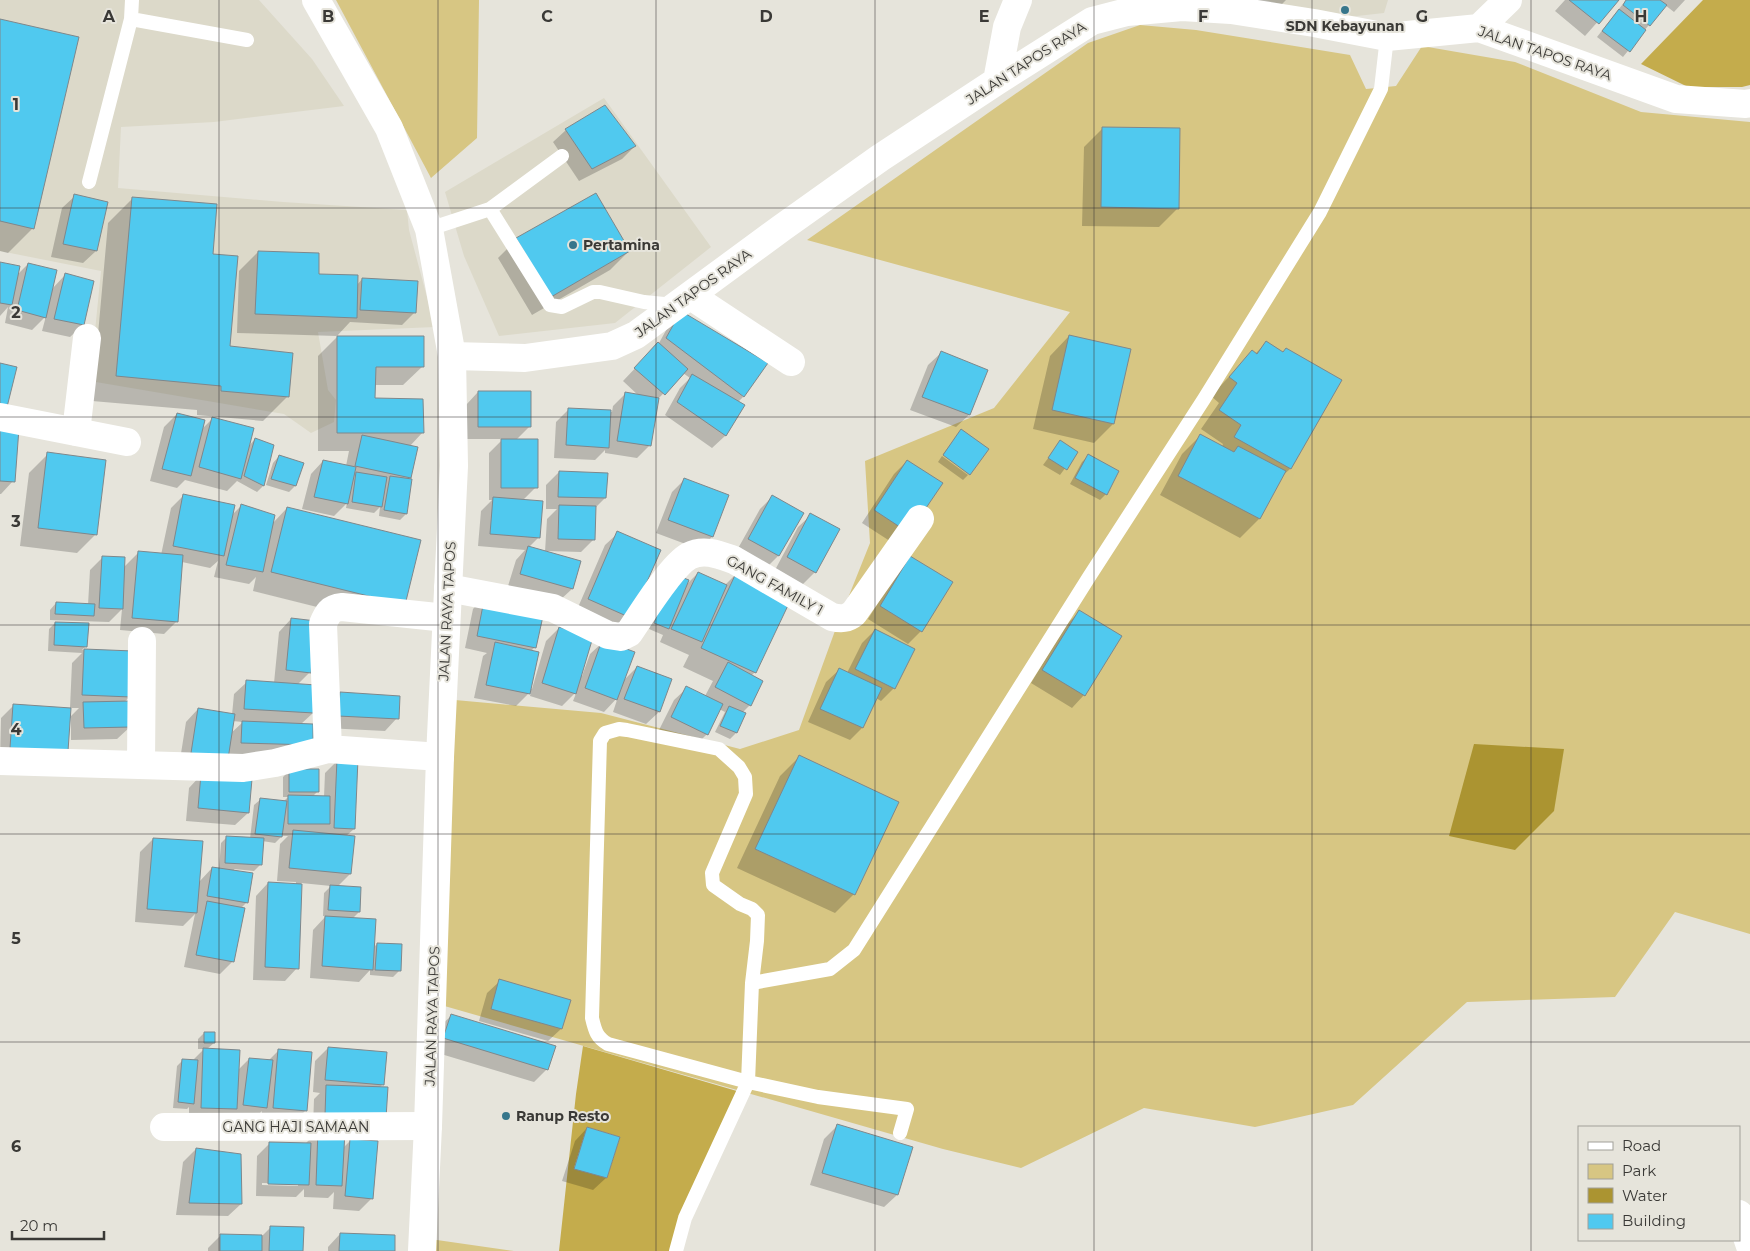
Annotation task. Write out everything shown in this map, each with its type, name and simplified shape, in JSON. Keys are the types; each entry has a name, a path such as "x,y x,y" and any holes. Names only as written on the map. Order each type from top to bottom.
{"street":[{"name":"JALAN RAYA TAPOS","path":"316,0 389,128 429,229 452,356 454,466 440,757 422,1251"},
{"path":"997,81 1007,27 1018,0"},
{"path":"1479,28 1508,0"},
{"name":"JALAN TAPOS RAYA","path":"452,356 525,358 612,346 636,335 823,198 997,81 1092,21 1127,12 1182,7 1231,10 1314,23 1386,45 1479,28 1676,99 1750,103"},
{"path":"683,300 791,362"},
{"path":"76,432 87,338"},
{"path":"0,417 127,442"},
{"name":"GANG FAMILY 1","path":"448,588 553,608 608,635 621,637 629,633 676,565 690,555 706,552 734,560 832,617 843,619 854,614 920,519"},
{"path":"328,749 323,624 326,614 334,608 342,607 446,618"},
{"path":"141,764 142,641"},
{"path":"0,762 243,768 275,763 328,749 440,757"},
{"name":"GANG HAJI SAMAAN","path":"164,1128 428,1126"},
{"path":"1740,1217 1750,1246"}],"lane":[{"path":"89,182 131,19 132,0"},
{"path":"131,19 247,40"},
{"path":"752,983 830,968 854,950 1204,400 1320,212 1381,84 1386,45"},
{"path":"429,229 490,209 562,156"},
{"path":"490,209 550,305 562,307 593,292 644,302 683,300"},
{"path":"676,1251 685,1218 748,1082 752,983 758,915 752,909 740,904 712,885 712,873 746,794 746,777 739,767 719,749 627,730 619,729 605,733 600,741 592,1018 595,1031 600,1040 608,1044 748,1082 818,1097 907,1109 900,1133"}],"shaded area":[{"path":"0,0 259,0 312,59 344,106 214,122 121,127 118,188 407,210 409,230 435,327 318,332 328,390 336,400 334,422 311,433 284,414 90,381 101,271 0,251"},
{"name":"SDN Kebayunan","path":"1265,0 1388,0 1384,13 1339,18"},
{"path":"1703,0 1750,0 1750,85 1742,87 1688,87 1641,64"},
{"path":"604,98 711,247 615,323 499,336 464,256 445,192","holes":["605,105 636,146 592,169 565,129","596,193 630,251 551,297"]},
{"path":"583,1046 747,1094 700,1193 681,1251 559,1251","holes":["587,1127 620,1137 607,1178 574,1168"]}],"green space":[{"path":"336,0 479,0 477,138 431,178"},
{"path":"1140,25 1196,30 1350,55 1366,89 1396,86 1422,46 1515,62 1641,112 1750,122 1750,934 1675,912 1615,997 1467,1002 1353,1105 1255,1127 1144,1108 1021,1168 943,1149 441,1005 455,700 601,713 740,749 799,730 836,628 870,543 865,461 994,408 1070,312 807,240 1088,43"},
{"path":"430,1239 514,1251 430,1251"}],"water":[{"path":"1474,744 1564,749 1554,811 1515,850 1449,836"}],"building":[{"path":"1569,0 1619,0 1599,24"},
{"path":"1626,0 1660,0 1667,5 1650,26 1623,5"},
{"path":"1619,9 1646,30 1630,52 1602,31"},
{"path":"0,19 79,37 34,229 0,221"},
{"path":"605,105 636,146 592,169 565,129"},
{"path":"1102,127 1180,128 1179,209 1101,207"},
{"name":"Pertamina","path":"596,193 630,251 551,297 516,238"},
{"path":"74,194 108,202 97,251 63,244"},
{"path":"132,197 217,204 213,254 238,256 230,346 293,353 289,397 221,391 221,386 116,376"},
{"path":"258,251 319,253 319,274 358,275 357,318 255,314"},
{"path":"0,262 20,266 12,305 0,303"},
{"path":"28,263 57,270 46,318 17,310"},
{"path":"65,273 94,281 84,325 54,319"},
{"path":"362,278 418,281 416,313 360,310"},
{"path":"681,311 768,363 744,397 666,338"},
{"path":"1069,335 1131,349 1114,424 1052,410"},
{"path":"337,336 424,336 424,367 376,367 375,398 423,399 424,433 337,433"},
{"path":"1266,341 1283,352 1286,348 1342,380 1291,469 1234,437 1241,425 1219,410 1237,383 1229,377 1252,350 1257,354"},
{"path":"658,342 688,369 665,395 634,368"},
{"path":"941,351 988,370 970,415 922,397"},
{"path":"0,363 17,367 5,415 0,414"},
{"path":"692,374 745,405 726,436 677,402"},
{"path":"478,391 531,391 531,427 478,427"},
{"path":"625,392 659,398 651,446 617,441"},
{"path":"568,408 611,410 609,448 566,445"},
{"path":"177,413 205,420 191,476 162,469"},
{"path":"212,417 254,428 241,479 199,467"},
{"path":"0,427 19,428 15,482 0,481"},
{"path":"961,429 989,449 970,475 943,455"},
{"path":"1200,434 1234,452 1238,446 1286,471 1260,519 1178,476"},
{"path":"362,435 418,447 411,478 355,466"},
{"path":"255,438 274,445 264,486 244,476"},
{"path":"501,439 538,439 538,488 501,488"},
{"path":"1060,440 1078,452 1067,470 1048,458"},
{"path":"47,452 106,460 97,535 38,528"},
{"path":"1088,454 1119,471 1107,495 1075,478"},
{"path":"279,455 304,463 296,486 271,479"},
{"path":"323,460 356,467 348,504 314,497"},
{"path":"907,460 943,483 909,533 874,510"},
{"path":"559,471 608,473 606,498 558,497"},
{"path":"356,472 387,477 382,507 352,502"},
{"path":"390,476 412,479 407,514 384,510"},
{"path":"684,478 729,495 713,537 668,520"},
{"path":"183,494 235,505 224,556 173,546"},
{"path":"772,495 804,513 779,556 748,539"},
{"path":"493,497 543,501 540,538 490,534"},
{"path":"241,504 275,515 263,572 226,565"},
{"path":"559,505 596,506 595,540 558,539"},
{"path":"287,507 421,540 405,605 271,572"},
{"path":"810,513 840,529 816,573 787,557"},
{"path":"617,531 661,550 631,618 588,599"},
{"path":"528,546 581,561 573,589 520,574"},
{"path":"138,551 183,555 178,622 132,618"},
{"path":"102,556 125,557 123,609 99,608"},
{"path":"910,556 953,582 922,632 880,606"},
{"path":"737,571 792,597 756,673 701,648"},
{"path":"698,572 727,585 702,642 671,629"},
{"path":"673,574 689,580 669,629 654,623"},
{"path":"485,595 545,607 536,648 477,636"},
{"path":"56,602 95,604 94,616 55,614"},
{"path":"1079,610 1122,636 1085,696 1042,670"},
{"path":"291,618 316,621 311,673 286,670"},
{"path":"55,622 89,623 87,647 54,645"},
{"path":"559,627 593,637 576,694 542,683"},
{"path":"875,629 915,649 895,689 855,669"},
{"path":"602,640 635,652 617,700 585,688"},
{"path":"495,642 539,652 530,694 486,685"},
{"path":"84,649 133,651 131,697 82,695"},
{"path":"728,662 763,681 751,706 715,687"},
{"path":"637,666 672,679 660,712 624,699"},
{"path":"839,668 882,688 863,728 820,709"},
{"path":"246,680 316,685 314,713 244,709"},
{"path":"686,686 723,704 708,735 671,717"},
{"path":"340,692 400,696 399,719 338,716"},
{"path":"130,701 131,727 84,728 83,702"},
{"path":"13,704 71,708 68,751 10,748"},
{"path":"729,706 746,713 737,733 720,726"},
{"path":"198,708 235,714 228,759 191,753"},
{"path":"242,721 313,724 313,745 241,743"},
{"path":"799,755 899,802 855,895 755,849"},
{"path":"337,759 358,759 355,829 334,828"},
{"path":"289,769 319,769 319,792 289,792"},
{"path":"201,774 252,779 249,813 198,808"},
{"path":"288,795 330,796 330,824 288,824"},
{"path":"260,798 287,801 282,837 255,834"},
{"path":"293,830 355,836 351,874 289,868"},
{"path":"226,836 264,838 262,865 225,863"},
{"path":"153,838 203,841 197,913 147,909"},
{"path":"212,867 253,873 248,903 207,896"},
{"path":"268,882 302,884 299,969 265,967"},
{"path":"330,885 361,887 360,912 328,910"},
{"path":"207,901 245,908 234,962 196,955"},
{"path":"325,916 376,919 373,970 322,966"},
{"path":"377,943 402,944 401,971 375,970"},
{"path":"499,979 571,1000 562,1029 491,1009"},
{"path":"451,1014 556,1046 548,1070 443,1038"},
{"path":"204,1032 215,1032 215,1043 204,1043"},
{"path":"328,1047 387,1052 384,1085 325,1080"},
{"path":"203,1048 240,1050 237,1109 201,1108"},
{"path":"278,1049 312,1052 307,1111 273,1108"},
{"path":"249,1058 273,1060 267,1108 243,1105"},
{"path":"182,1059 198,1060 194,1104 178,1102"},
{"path":"326,1085 388,1087 386,1118 325,1115"},
{"path":"837,1124 913,1147 898,1195 822,1173"},
{"path":"587,1127 620,1137 607,1178 574,1169"},
{"path":"318,1129 345,1131 342,1186 316,1185"},
{"path":"350,1139 378,1141 373,1199 345,1196"},
{"path":"269,1142 311,1143 309,1185 268,1184"},
{"path":"196,1148 241,1154 242,1204 189,1203"},
{"path":"270,1226 304,1227 303,1251 269,1251"},
{"path":"340,1233 395,1235 395,1251 339,1251"},
{"path":"220,1234 262,1235 262,1251 220,1251"}],"place":[{"name":"SDN Kebayunan","path":"1345,10"},
{"name":"Pertamina","path":"573,245"},
{"name":"Ranup Resto","path":"506,1116"}]}
